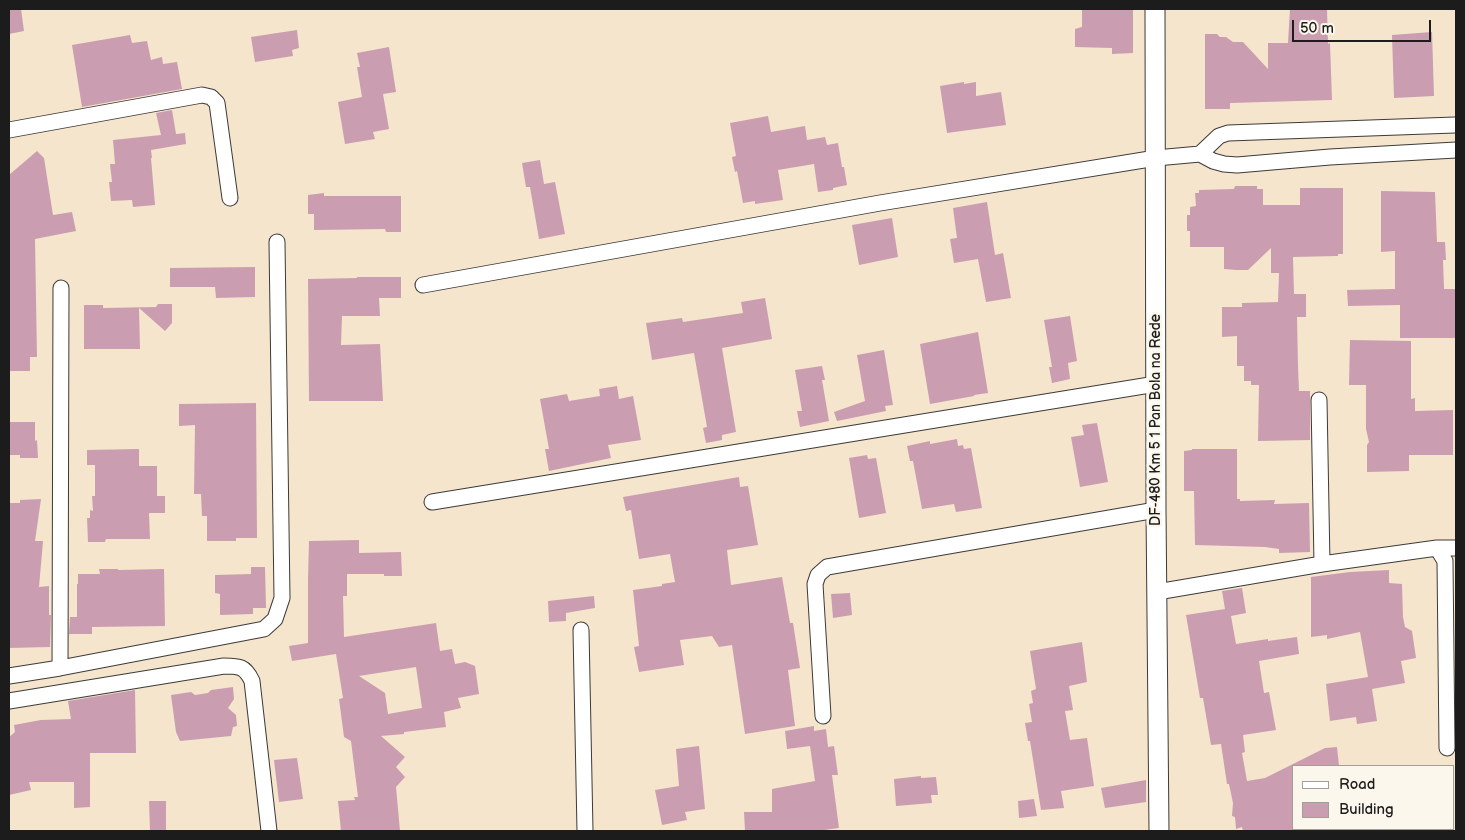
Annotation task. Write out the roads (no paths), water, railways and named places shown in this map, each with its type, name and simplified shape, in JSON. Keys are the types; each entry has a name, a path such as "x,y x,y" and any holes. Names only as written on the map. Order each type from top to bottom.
{"street":[{"name":"DF-480 Km 5 1 Pan Bola na Rede","path":"1156,9 1156,510 1160,831"},
{"path":"9,130 202,95 211,97 217,103 230,198"},
{"path":"1200,154 1219,136 1228,134 1456,125"},
{"path":"423,285 880,203 1156,158 1200,154 1213,161 1237,166 1330,157 1456,149 1452,138 1452,131 1456,125"},
{"path":"1327,131 1330,157"},
{"path":"9,676 264,629 274,619 282,598 277,242"},
{"path":"60,668 62,288"},
{"path":"432,502 1156,384"},
{"path":"1319,400 1322,564"},
{"path":"823,716 815,584 818,575 827,567 1156,510"},
{"path":"1436,548 1445,561 1447,748"},
{"path":"1158,592 1322,564 1436,548 1456,548"},
{"path":"581,630 585,831"},
{"path":"9,701 224,666 240,666 248,673 252,681 269,831"}]}
